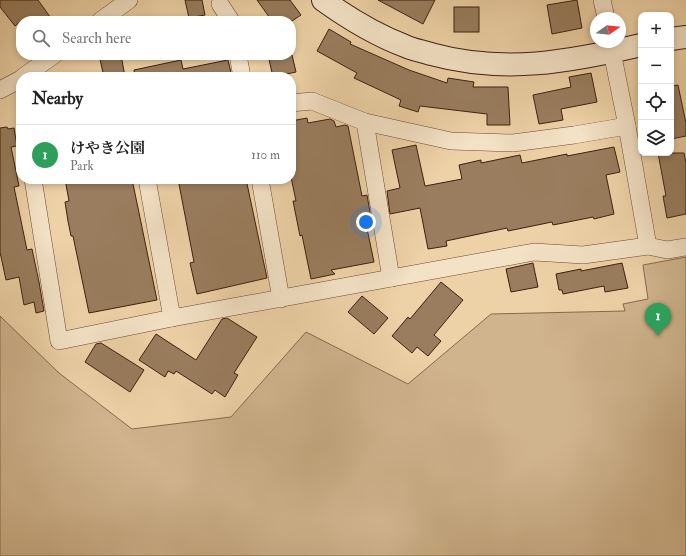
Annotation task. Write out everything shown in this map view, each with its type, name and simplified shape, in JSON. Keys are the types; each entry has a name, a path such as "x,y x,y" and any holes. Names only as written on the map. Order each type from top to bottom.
{"street":[{"path":"107,16 129,0"},
{"path":"323,0 366,28 406,47 475,63 507,65 543,63 607,48"},
{"path":"602,0 605,12"},
{"path":"220,4 228,16"},
{"path":"674,39 686,37"},
{"path":"626,46 638,45"},
{"path":"611,48 648,246"},
{"path":"30,72 47,60"},
{"path":"239,60 241,72"},
{"path":"0,90 16,81"},
{"path":"296,103 312,101 365,122 451,141 513,143 626,126"},
{"path":"365,122 391,278"},
{"path":"34,184 60,341 172,318 534,252 583,256 648,246 667,250 686,247"},
{"path":"148,184 172,318"},
{"path":"261,184 280,299"}],"shaded area":[{"path":"686,257 686,556 0,556 0,316 59,373 132,429 231,417 306,332 408,384 491,314 625,311 623,304 648,299 643,265"}],"building":[{"path":"0,0 38,0 49,16 16,16 15,26 0,7"},
{"path":"185,0 202,0 205,15 189,16"},
{"path":"257,0 290,0 301,15 296,18 296,16 268,16"},
{"path":"378,0 435,0 423,24"},
{"path":"577,0 582,28 552,34 547,5"},
{"path":"454,7 479,7 479,32 454,32"},
{"path":"329,29 351,42 350,44 409,70 447,83 448,78 474,82 473,87 508,87 510,125 487,125 487,114 420,106 418,112 399,106 401,100 354,78 357,73 317,51"},
{"path":"100,60 122,60 124,72 103,72"},
{"path":"181,60 183,69 228,60 231,72 134,72 134,70"},
{"path":"269,60 293,60 296,72 272,72"},
{"path":"591,73 597,102 561,109 563,120 539,124 533,95 571,87 569,77"},
{"path":"678,85 686,123 686,136 674,138 674,120 674,86"},
{"path":"307,118 308,123 330,119 334,121 336,127 345,125 348,126 362,196 367,195 371,218 365,219 374,262 331,270 335,274 311,279 293,201 296,201 292,184 296,184 296,120"},
{"path":"0,128 14,128 16,146 11,147 16,171 16,184 19,184 19,186 14,187 27,250 32,249 44,311 36,313 34,302 24,305 19,277 6,280 0,252"},
{"path":"416,145 425,186 462,179 459,165 481,160 481,163 520,155 522,163 614,147 620,172 606,175 614,214 594,219 593,217 553,225 552,222 508,231 507,228 446,241 447,246 428,249 420,208 390,214 387,191 400,188 392,150"},
{"path":"674,153 684,153 686,163 686,214 667,218 663,196 666,196 659,156 674,156"},
{"path":"66,184 133,184 157,300 89,313 73,236 71,236 68,221 65,202 69,201"},
{"path":"179,184 247,184 267,278 197,294 190,263 194,262"},
{"path":"533,263 538,287 511,292 506,269"},
{"path":"622,263 628,288 605,292 604,286 563,294 562,290 559,290 556,274"},
{"path":"441,282 463,300 434,335 441,341 428,356 417,347 412,353 392,336 408,317 410,319"},
{"path":"362,296 388,318 374,334 348,312"},
{"path":"227,318 257,337 234,373 238,375 225,397 215,390 212,394 176,371 174,374 168,371 165,377 139,360 156,334 196,360 222,319"},
{"path":"101,343 144,370 130,392 85,362 96,344"}],"place":[{"name":"けやき公園","path":"658,336"}]}
